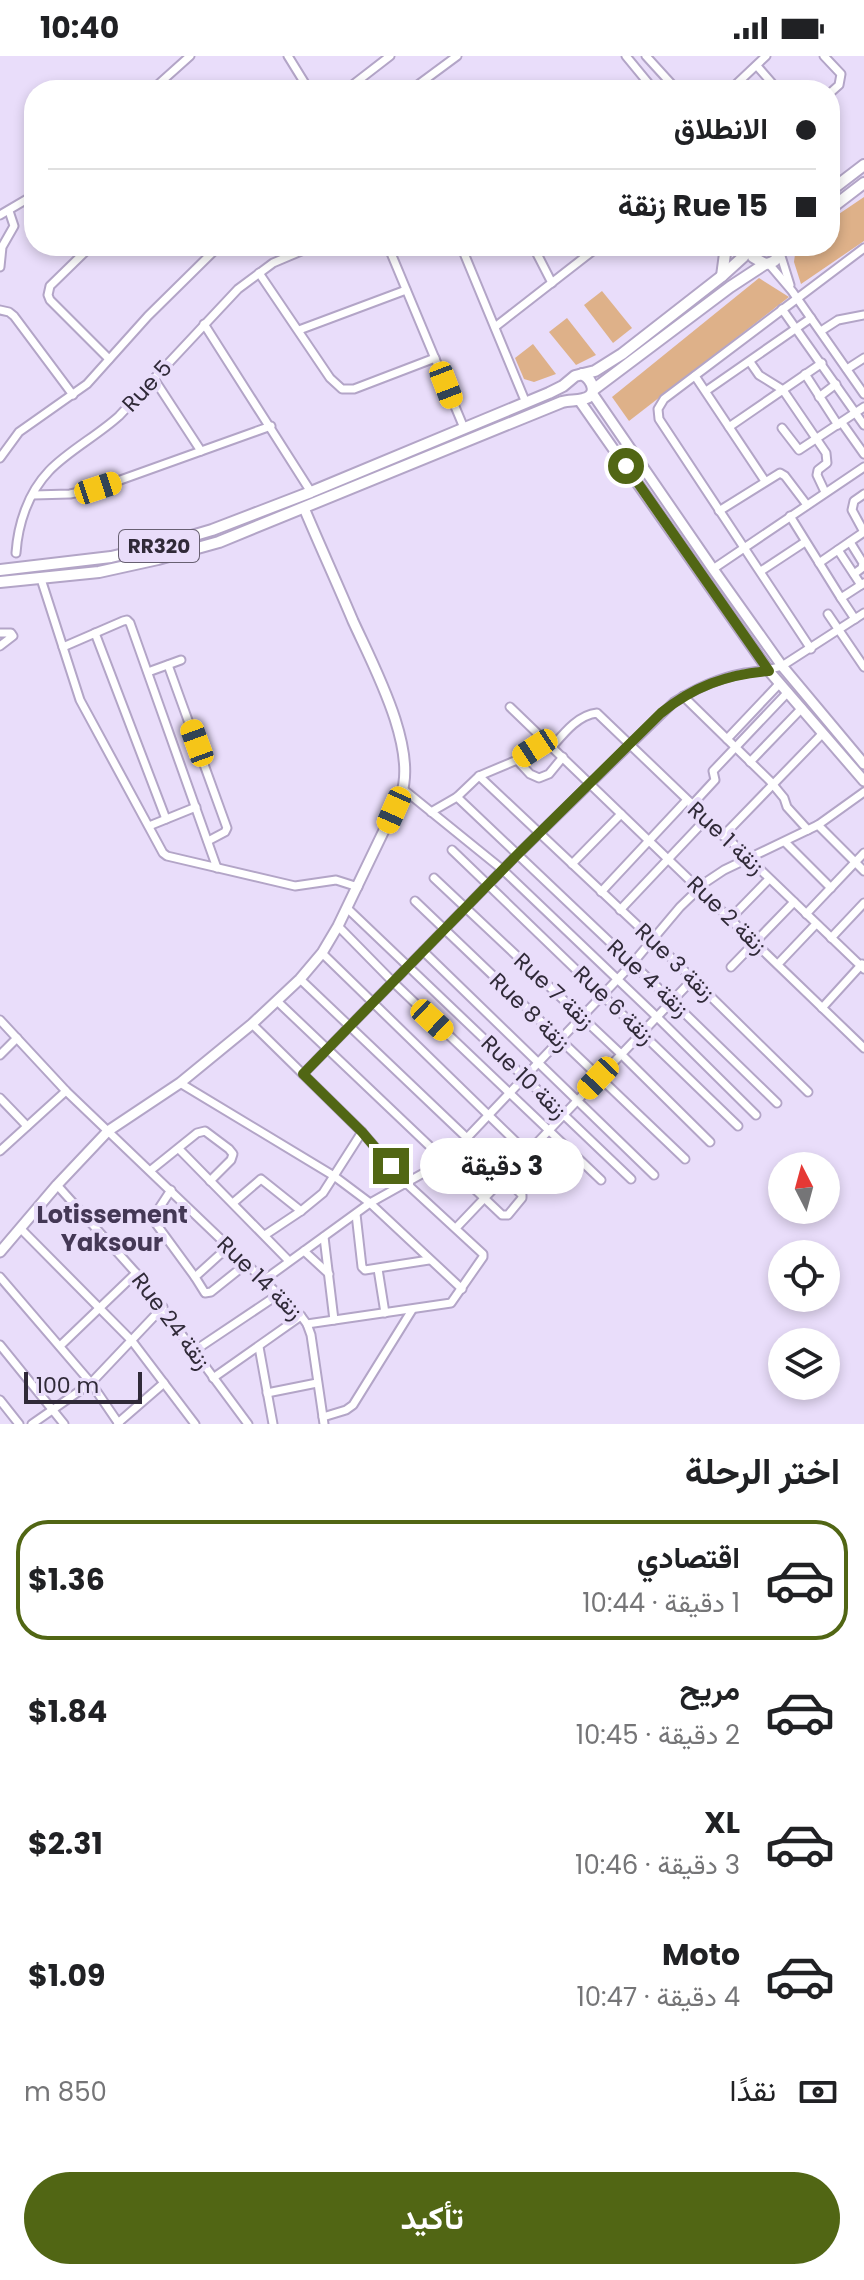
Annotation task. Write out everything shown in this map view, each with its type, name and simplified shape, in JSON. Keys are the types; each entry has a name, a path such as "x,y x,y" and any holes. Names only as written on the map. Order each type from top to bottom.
{"main road":[{"path":"840,179 864,165"},
{"path":"840,201 864,183"},
{"path":"722,276 725,256"},
{"name":"RR320","path":"0,570 81,561 145,549 232,524 555,391 575,376 601,368 622,354 722,276 742,256"},
{"name":"RR320","path":"753,256 767,264"},
{"name":"RR320","path":"0,582 117,569 219,542 558,403 587,398 730,287 776,260 778,256"},
{"path":"582,374 592,382 592,392 782,666 864,764"},
{"path":"569,381 569,392 578,399 769,671 864,781"},
{"path":"0,1252 108,1131 180,1083 252,1024 300,979 322,953 348,909 403,789 405,766 402,748 388,700 304,508"}],"street":[{"path":"163,80 190,56"},
{"path":"288,56 303,80"},
{"path":"359,80 390,56"},
{"path":"425,80 457,56"},
{"path":"626,56 643,80"},
{"path":"646,56 668,80"},
{"path":"741,80 766,56"},
{"path":"824,56 841,74 840,80"},
{"path":"757,66 769,80"},
{"path":"0,215 24,201"},
{"path":"0,267 2,247 14,226 9,211"},
{"path":"811,649 658,414 664,399 782,309 794,294 864,248"},
{"path":"81,256 50,286 48,296 109,359"},
{"path":"0,458 19,432 87,384 148,316 209,256"},
{"name":"Rue 5","path":"16,553 20,523 33,495 50,470 105,429 238,289 288,256"},
{"path":"392,256 464,428"},
{"path":"465,256 526,403"},
{"path":"538,256 552,283"},
{"path":"495,327 586,256"},
{"path":"783,256 794,294"},
{"path":"767,264 794,294 864,394"},
{"path":"259,273 336,386 348,390 435,358"},
{"path":"299,330 406,290"},
{"path":"782,309 864,425"},
{"path":"0,310 14,316 73,395"},
{"path":"821,331 838,320 864,315"},
{"path":"706,391 811,318"},
{"path":"204,324 311,492"},
{"path":"847,369 864,358"},
{"path":"750,362 759,375 783,390 827,456 827,463 818,470 817,475 825,492"},
{"path":"729,427 822,363"},
{"path":"805,374 864,454"},
{"path":"695,376 765,481"},
{"path":"154,379 201,451"},
{"path":"819,397 836,384"},
{"path":"782,428 798,449 864,407"},
{"path":"33,495 83,491 271,426"},
{"path":"713,569 864,467"},
{"path":"719,511 777,473 783,474 807,505"},
{"path":"819,563 864,532 852,510 854,501 864,494"},
{"path":"790,516 855,619"},
{"path":"761,571 805,542"},
{"path":"850,542 863,563 854,574"},
{"path":"838,550 863,584 841,598"},
{"path":"41,579 82,704 163,853 295,886 336,880 358,887"},
{"path":"303,1074 661,713 683,696 715,681 782,666 864,613"},
{"path":"828,614 864,667"},
{"path":"63,647 127,620 130,623 217,868"},
{"path":"0,633 11,633 13,636 0,646"},
{"path":"95,633 166,819"},
{"path":"148,672 181,660"},
{"path":"168,665 227,828 208,841"},
{"path":"727,739 780,683"},
{"path":"601,892 649,840 715,780 713,771 788,692"},
{"path":"683,696 773,785 787,807 808,830"},
{"name":"Rue 2 زنقة","path":"510,707 863,1048"},
{"path":"750,762 802,708"},
{"name":"Rue 1 زنقة","path":"552,747 568,729 591,713 597,713 863,966"},
{"path":"723,836 823,733"},
{"path":"431,812 457,797 479,776 517,760 544,740"},
{"path":"517,760 530,774 539,778 549,774 563,757"},
{"name":"Rue 3 زنقة","path":"479,776 808,1092"},
{"path":"403,789 503,870 756,1115"},
{"path":"264,1280 370,1203 445,1161 632,964 680,907 714,876 818,825 864,792"},
{"name":"Rue 4 زنقة","path":"457,797 777,1103"},
{"path":"149,826 196,807"},
{"path":"572,864 621,814"},
{"path":"620,910 706,819"},
{"path":"818,825 864,871"},
{"path":"785,842 831,888"},
{"name":"Rue 6 زنقة","path":"452,850 738,1126"},
{"path":"806,914 864,853"},
{"name":"Rue 7 زنقة","path":"434,878 710,1142"},
{"path":"730,919 769,879"},
{"name":"Rue 8 زنقة","path":"415,901 685,1159"},
{"path":"731,967 794,902"},
{"path":"831,938 864,903"},
{"name":"Rue 10 زنقة","path":"348,909 631,1179"},
{"path":"778,964 816,924"},
{"path":"338,926 601,1180"},
{"path":"423,951 654,1175"},
{"path":"322,953 550,1175"},
{"path":"822,1008 863,966"},
{"path":"277,1001 445,1161 505,1216 508,1215 522,1195 467,1138 300,979"},
{"path":"456,1228 693,979"},
{"name":"Rue 14 زنقة","path":"0,1020 66,1091 307,1324"},
{"path":"252,1024 362,1132 406,1183 481,1251 483,1257 451,1303 307,1324 323,1421 353,1405 412,1310"},
{"path":"0,1055 17,1038"},
{"path":"492,1075 505,1060"},
{"path":"180,1083 334,1176 370,1203 462,1289"},
{"path":"0,1151 66,1091"},
{"path":"0,1098 27,1126"},
{"path":"151,1170 203,1131 233,1154 210,1181"},
{"path":"265,1235 323,1193 362,1132"},
{"path":"179,1149 289,1261"},
{"path":"233,1203 261,1179 301,1211"},
{"name":"Rue 24 زنقة","path":"57,1185 136,1273 248,1424"},
{"path":"171,1190 154,1216 154,1221 205,1293 246,1264"},
{"path":"356,1214 362,1267 368,1271 429,1260"},
{"path":"20,1228 132,1341 191,1423"},
{"path":"324,1237 334,1320"},
{"path":"195,1277 228,1247"},
{"path":"304,1251 329,1274"},
{"path":"378,1269 385,1313"},
{"path":"60,1346 136,1273"},
{"path":"0,1277 91,1383 118,1424 164,1383"},
{"path":"194,1351 279,1294"},
{"path":"32,1424 91,1383 163,1307"},
{"path":"213,1378 301,1316"},
{"path":"0,1345 64,1424"},
{"path":"259,1347 273,1424"},
{"path":"267,1393 317,1383"},
{"path":"0,1400 14,1422"}],"shaded area":[{"path":"864,197 864,241 801,284 795,256 840,256 840,213"},
{"path":"759,278 789,297 629,421 612,397"},
{"path":"602,291 632,328 613,343 584,305"},
{"path":"567,318 596,355 576,365 549,332"},
{"path":"533,344 556,374 534,382 524,379 515,358"}],"district":[{"name":"Lotissement Yaksour","path":"112,1228"}],"route":[{"path":"391,1166 362,1132 303,1074 661,713 706,684 745,673 769,671 626,466"}]}
